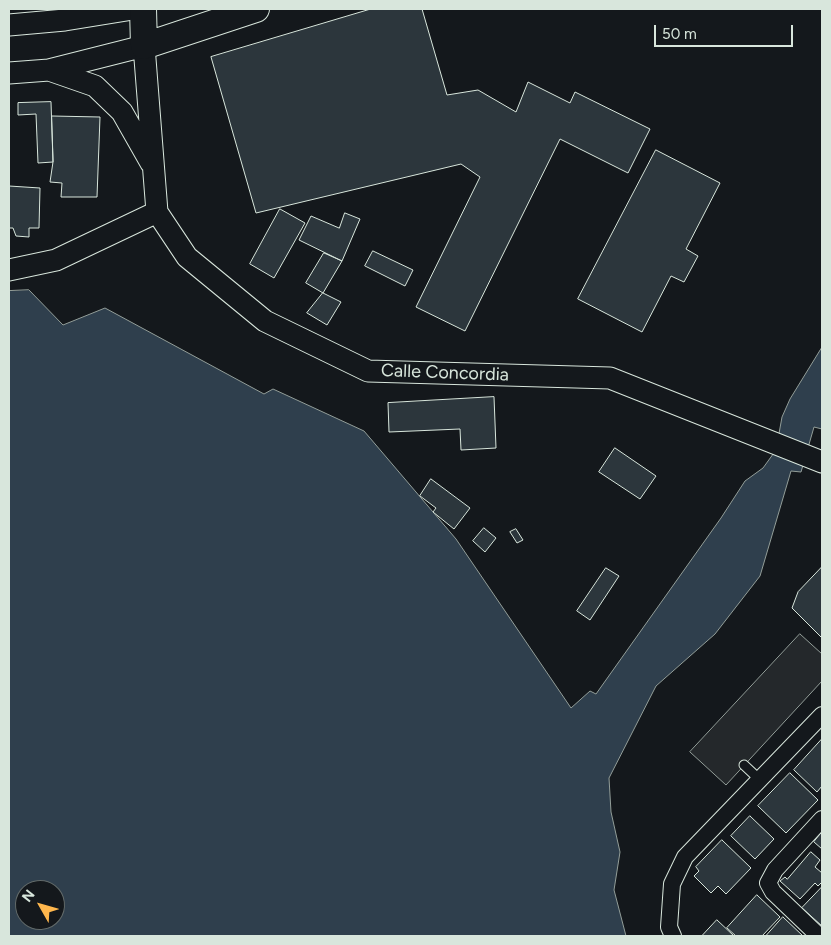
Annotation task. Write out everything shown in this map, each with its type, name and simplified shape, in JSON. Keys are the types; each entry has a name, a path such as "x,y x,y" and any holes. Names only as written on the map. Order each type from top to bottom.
{"main road":[{"path":"142,9 144,46 256,9"}],"street":[{"path":"9,25 68,14 133,9"},
{"path":"9,73 49,70 144,46 157,212 56,260 9,270"},
{"path":"49,70 95,86 122,112 154,169"},
{"name":"Calle Concordia","path":"157,212 188,257 265,321 368,371 610,378 822,462"},
{"path":"673,936 670,927 672,884 685,857 822,715"},
{"path":"819,936 773,892 768,883 775,870 822,819"}],"lane":[{"path":"744,765 760,780"}],"shaded area":[{"path":"800,634 822,654 822,681 726,785 690,752"}],"water":[{"path":"29,290 63,325 105,308 264,394 273,389 364,431 456,539 571,708 590,691 596,694 721,518 745,481 763,468 776,450 782,417 790,399 822,347 822,429 814,427 801,472 791,471 760,576 715,634 656,686 609,778 611,812 620,852 614,890 626,936 9,936 9,291"}],"building":[{"path":"371,9 422,9 447,95 478,90 516,112 528,82 570,103 575,92 650,129 628,173 560,139 465,331 416,307 480,177 461,164 256,213 211,57"},
{"path":"51,102 53,162 38,163 36,114 18,115 18,103"},
{"path":"52,116 100,117 97,197 61,197 62,183 50,182 53,162"},
{"path":"656,150 720,183 686,249 698,256 684,282 671,276 642,332 578,299"},
{"path":"9,186 40,188 39,228 29,228 29,237 16,236 13,228 9,228"},
{"path":"280,209 305,223 274,278 250,264"},
{"path":"345,213 360,219 342,261 299,240 311,216 339,228"},
{"path":"373,251 413,270 405,286 365,266"},
{"path":"324,253 342,261 323,293 306,283"},
{"path":"323,293 341,302 327,325 307,313"},
{"path":"494,397 496,448 461,450 460,429 389,432 388,403"},
{"path":"615,448 656,476 640,499 599,472"},
{"path":"431,479 470,508 454,529 433,512 436,508 420,496"},
{"path":"484,528 496,538 485,552 473,541"},
{"path":"516,529 523,540 517,543 510,532"},
{"path":"822,567 822,638 792,608 798,592"},
{"path":"606,568 619,576 590,620 577,611"},
{"path":"822,739 822,786 817,792 794,770"},
{"path":"790,773 818,800 786,833 758,806"},
{"path":"750,816 774,839 755,859 731,836"},
{"path":"822,832 822,849 814,842"},
{"path":"722,840 751,868 726,894 718,886 711,893 694,876 699,871 696,867"},
{"path":"811,852 820,860 815,867 822,873 822,882 818,886 815,883 800,899 780,881 785,877 787,879"},
{"path":"822,887 822,926 802,908"},
{"path":"757,895 780,917 762,936 736,936 727,928"},
{"path":"783,917 803,936 766,936"},
{"path":"717,920 734,936 702,936"}]}
